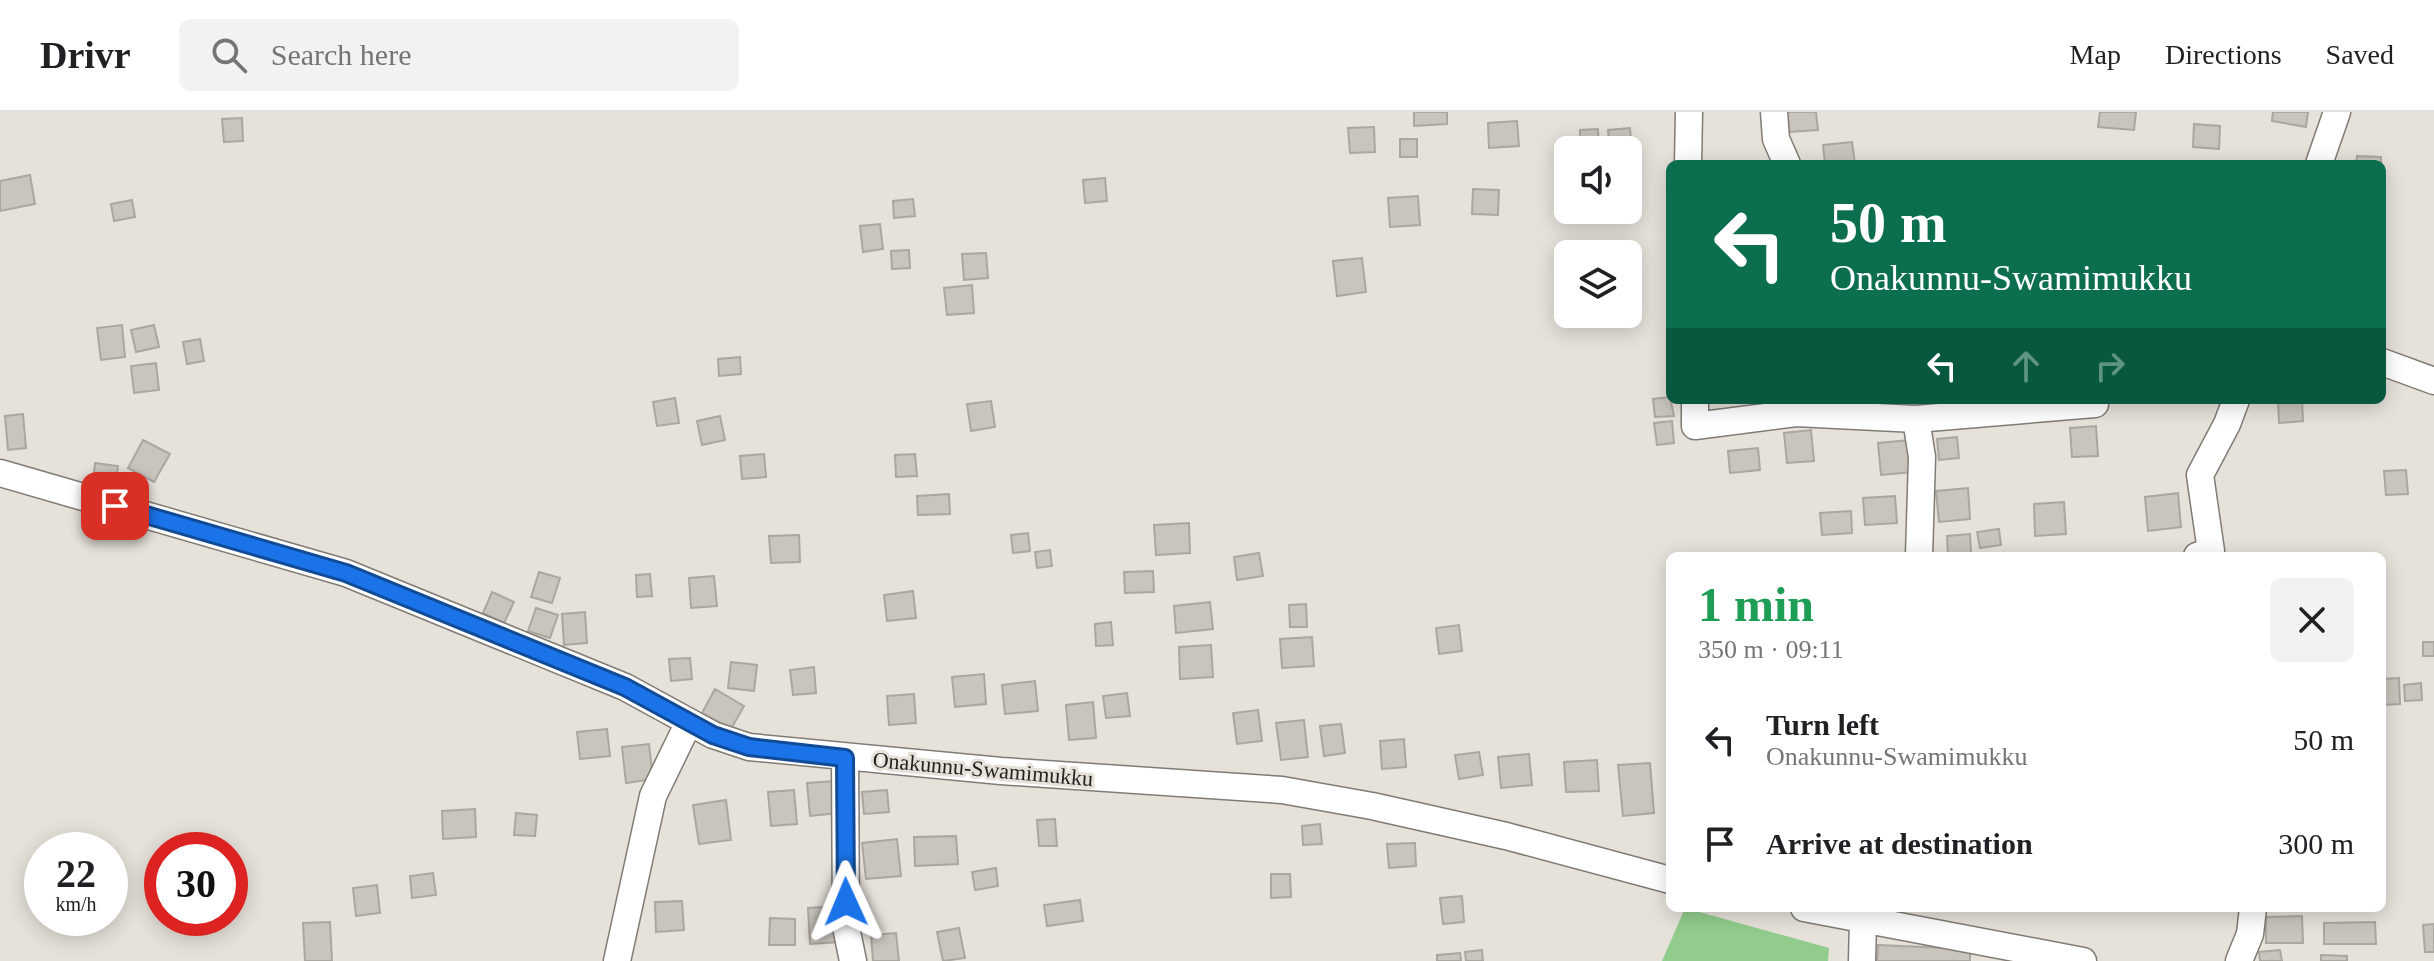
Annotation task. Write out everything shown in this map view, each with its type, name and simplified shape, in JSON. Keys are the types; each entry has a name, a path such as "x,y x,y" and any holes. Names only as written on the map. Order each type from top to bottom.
{"street":[{"path":"1688,160 1689,112"},
{"path":"1774,112 1776,139 1785,160"},
{"path":"2320,160 2337,112"},
{"path":"2386,363 2434,381"},
{"path":"1695,404 1695,426 1855,408 1916,419 1995,406 2095,404"},
{"path":"2208,552 2211,551 2200,475 2234,404"},
{"path":"1916,419 1922,457 1919,552"},
{"name":"Onakunnu-Swamimukku","path":"0,473 346,573 625,687 713,735 749,747 845,758 1282,790 1372,806 1506,836 1666,879"},
{"path":"617,961 653,796 689,722"},
{"path":"845,758 846,927 853,961"},
{"path":"1845,912 1865,914 1984,951 2083,961"},
{"path":"2239,961 2250,934 2253,912"},
{"path":"1862,961 1865,914"}],"green space":[{"path":"1683,912 1699,912 1829,948 1828,961 1662,961"}],"building":[{"path":"1414,112 1447,112 1447,124 1414,126"},
{"path":"1787,112 1816,112 1818,130 1789,132"},
{"path":"2100,112 2136,112 2134,130 2098,127"},
{"path":"2273,112 2308,112 2306,127 2272,121"},
{"path":"242,118 243,141 224,142 222,119"},
{"path":"1517,121 1519,146 1489,148 1488,123"},
{"path":"2194,124 2220,126 2219,149 2193,147"},
{"path":"1374,127 1375,152 1350,153 1348,128"},
{"path":"1630,128 1631,136 1609,136 1608,130"},
{"path":"1598,129 1598,136 1580,136 1580,130"},
{"path":"1400,139 1417,139 1417,157 1400,157"},
{"path":"1852,142 1854,160 1825,160 1823,145"},
{"path":"2357,156 2381,157 2381,160 2356,160"},
{"path":"30,175 35,204 0,211 0,181"},
{"path":"1105,178 1107,201 1085,203 1083,180"},
{"path":"1473,189 1499,190 1498,215 1472,214"},
{"path":"1418,196 1420,225 1390,227 1388,198"},
{"path":"913,199 915,216 894,218 893,201"},
{"path":"132,200 135,217 114,221 111,204"},
{"path":"880,224 883,249 863,252 860,226"},
{"path":"909,250 910,268 892,269 891,251"},
{"path":"986,253 988,278 964,280 962,254"},
{"path":"1362,258 1366,292 1337,296 1333,261"},
{"path":"972,285 974,313 947,315 944,288"},
{"path":"122,325 125,357 101,360 97,328"},
{"path":"154,325 159,347 136,352 131,330"},
{"path":"200,339 204,361 187,364 183,342"},
{"path":"740,357 741,374 719,376 718,359"},
{"path":"156,363 159,390 134,393 131,366"},
{"path":"1666,397 1666,404 1671,404 1674,416 1655,417 1653,399"},
{"path":"675,398 679,423 657,426 653,402"},
{"path":"991,401 995,427 971,431 967,404"},
{"path":"2278,404 2302,404 2303,421 2279,423"},
{"path":"23,414 26,448 8,450 5,416"},
{"path":"720,416 725,440 702,445 697,421"},
{"path":"1672,421 1674,443 1657,445 1654,423"},
{"path":"2096,426 2098,456 2072,457 2070,428"},
{"path":"1811,430 1814,461 1787,463 1784,433"},
{"path":"1957,437 1959,458 1939,460 1937,439"},
{"path":"143,440 170,454 154,482 128,468"},
{"path":"1910,440 1913,472 1881,475 1878,443"},
{"path":"1758,448 1760,470 1730,473 1728,451"},
{"path":"764,454 766,477 742,479 740,456"},
{"path":"915,454 917,476 896,477 895,455"},
{"path":"95,463 118,466 115,485 93,482"},
{"path":"2406,470 2408,494 2386,495 2384,471"},
{"path":"1968,488 1970,519 1939,522 1936,491"},
{"path":"2178,493 2181,527 2148,531 2145,497"},
{"path":"949,494 950,514 918,515 917,496"},
{"path":"1895,496 1897,523 1865,525 1863,498"},
{"path":"2064,502 2066,534 2035,536 2034,504"},
{"path":"1851,511 1852,533 1822,535 1820,513"},
{"path":"1189,523 1190,553 1156,555 1154,525"},
{"path":"1999,529 2001,545 1980,548 1977,532"},
{"path":"1028,533 1030,551 1013,553 1011,535"},
{"path":"1970,534 1971,552 1948,552 1947,536"},
{"path":"799,535 800,562 771,563 769,536"},
{"path":"1050,550 1052,566 1037,568 1035,552"},
{"path":"1259,553 1263,576 1237,580 1234,557"},
{"path":"1153,571 1154,592 1125,593 1124,572"},
{"path":"539,572 560,578 552,603 531,597"},
{"path":"650,574 652,596 637,597 636,575"},
{"path":"714,576 717,606 691,608 689,578"},
{"path":"913,591 916,618 887,621 884,595"},
{"path":"492,592 514,602 504,623 483,613"},
{"path":"1210,602 1213,629 1176,633 1174,606"},
{"path":"1306,604 1307,627 1290,627 1289,605"},
{"path":"536,608 558,615 550,638 528,631"},
{"path":"585,612 587,643 564,645 562,614"},
{"path":"1111,622 1113,645 1096,646 1095,624"},
{"path":"1459,625 1462,651 1439,654 1436,628"},
{"path":"1312,637 1314,666 1282,668 1280,639"},
{"path":"2423,642 2434,642 2434,656 2423,656"},
{"path":"1211,645 1213,677 1180,679 1179,647"},
{"path":"690,658 692,679 671,681 669,659"},
{"path":"731,662 757,665 754,691 728,688"},
{"path":"814,667 816,693 793,695 790,670"},
{"path":"984,674 986,704 955,707 952,677"},
{"path":"2399,678 2400,704 2386,705 2386,679"},
{"path":"1035,681 1038,711 1005,714 1002,685"},
{"path":"2421,683 2422,700 2405,701 2404,685"},
{"path":"715,689 744,706 731,729 702,713"},
{"path":"1127,693 1130,716 1106,718 1103,696"},
{"path":"914,694 916,723 889,725 887,696"},
{"path":"1093,702 1096,738 1069,740 1066,705"},
{"path":"1258,710 1262,741 1237,744 1233,713"},
{"path":"1304,720 1308,757 1281,760 1276,723"},
{"path":"1341,724 1345,753 1324,756 1320,726"},
{"path":"607,729 610,756 580,759 577,732"},
{"path":"1404,739 1406,767 1382,769 1380,741"},
{"path":"649,744 653,779 626,783 622,747"},
{"path":"1479,752 1483,775 1459,779 1455,755"},
{"path":"1529,754 1532,785 1501,788 1498,757"},
{"path":"1597,760 1599,791 1566,792 1564,762"},
{"path":"1650,763 1654,813 1623,816 1618,765"},
{"path":"835,781 838,813 810,816 807,783"},
{"path":"794,790 797,824 771,826 768,792"},
{"path":"887,790 889,812 864,814 862,792"},
{"path":"726,800 731,840 699,844 693,805"},
{"path":"475,809 476,837 443,839 442,811"},
{"path":"516,813 537,815 535,836 514,835"},
{"path":"1055,819 1057,846 1039,846 1037,820"},
{"path":"1320,824 1322,844 1303,845 1302,826"},
{"path":"956,836 958,864 915,866 914,837"},
{"path":"897,839 901,876 866,879 862,843"},
{"path":"1415,843 1416,866 1389,868 1387,844"},
{"path":"996,868 998,886 975,890 972,872"},
{"path":"433,873 436,895 412,898 410,876"},
{"path":"1271,874 1290,874 1291,897 1271,898"},
{"path":"377,885 380,913 356,916 353,888"},
{"path":"1462,896 1464,922 1443,924 1440,898"},
{"path":"1080,900 1083,921 1047,926 1044,905"},
{"path":"682,901 684,930 656,932 655,902"},
{"path":"838,906 840,942 810,944 808,908"},
{"path":"2302,916 2303,943 2266,943 2266,917"},
{"path":"770,918 795,919 795,945 769,945"},
{"path":"330,922 332,961 305,961 303,923"},
{"path":"2375,922 2376,944 2324,944 2324,923"},
{"path":"2434,924 2434,952 2425,952 2423,925"},
{"path":"959,928 965,958 943,961 937,932"},
{"path":"896,933 899,961 873,961 871,935"},
{"path":"1878,945 1970,949 1970,961 1877,961"},
{"path":"1482,950 1483,961 1466,961 1465,952"},
{"path":"2280,950 2282,961 2260,961 2259,952"},
{"path":"1460,953 1461,961 1437,961 1437,955"},
{"path":"2321,955 2347,956 2347,961 2321,961"}],"route":[{"path":"115,506 346,573 625,687 713,735 749,747 845,758 846,902"}]}
